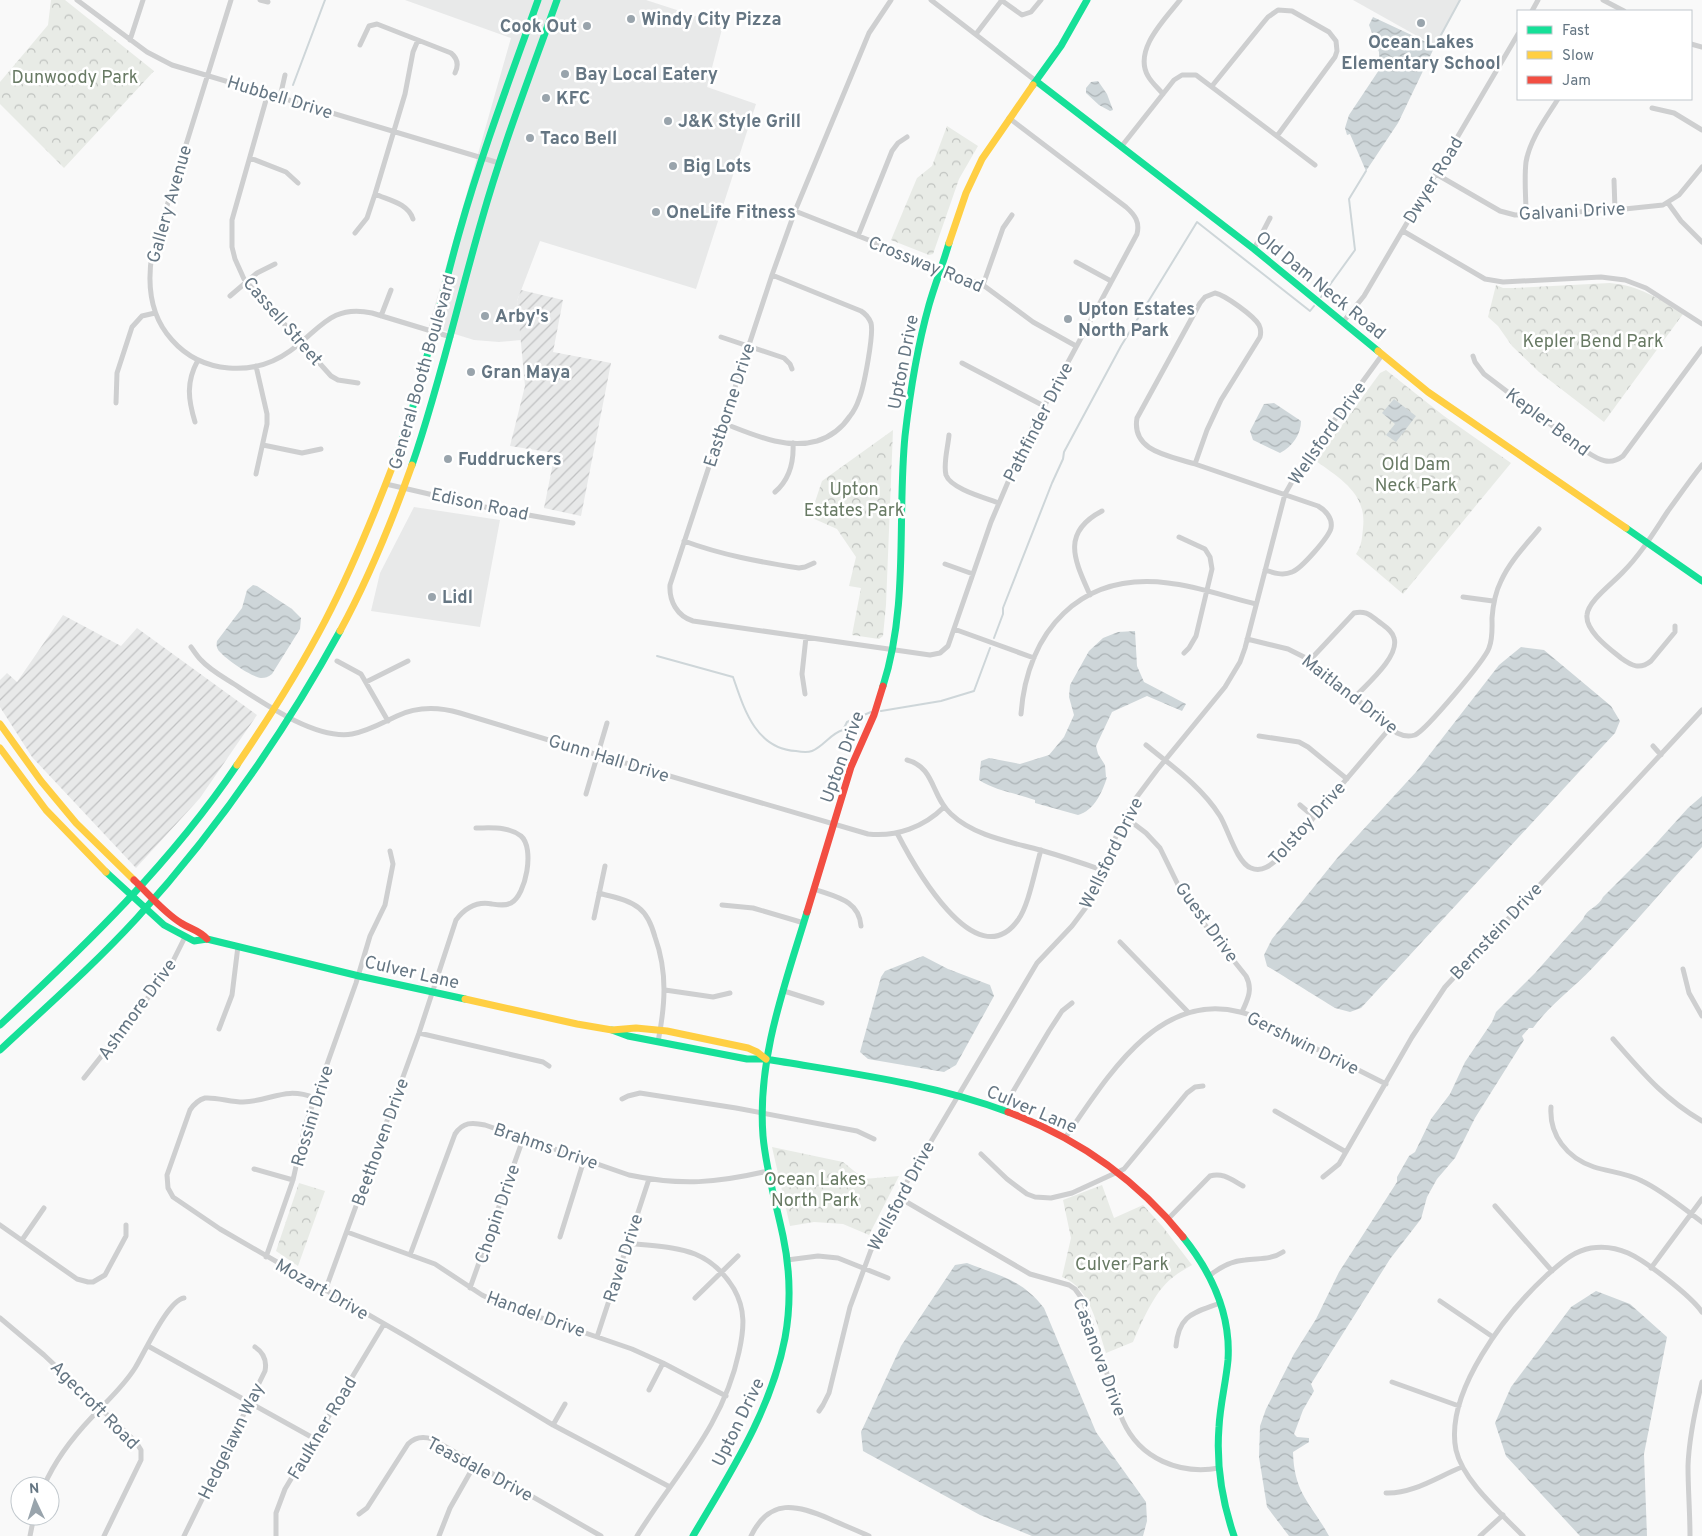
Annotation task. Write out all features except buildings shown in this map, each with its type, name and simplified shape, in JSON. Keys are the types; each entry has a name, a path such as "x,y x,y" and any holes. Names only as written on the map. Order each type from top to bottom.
{"main road":[{"name":"General Booth Boulevard","path":"0,1025 88,943 190,829 213,800 273,709 321,629 354,562 386,484 416,398 459,234 482,158 538,0"},
{"name":"General Booth Boulevard","path":"0,1050 146,908 229,808 290,718 348,615 374,561 422,438 451,337 470,258 499,163 557,0"},
{"name":"Upton Drive","path":"693,1536 754,1430 778,1373 785,1341 789,1289 787,1260 764,1152 762,1090 766,1059 770,1036 851,767 880,696 892,650 898,612 905,437 915,366 927,314 940,269 973,176 992,143 1061,46 1087,0"},
{"name":"Old Dam Neck Road","path":"1036,81 1254,249 1428,392 1702,581"},
{"name":"Culver Lane","path":"0,724 56,800 91,839 175,918 201,932 206,940"},
{"name":"Culver Lane","path":"0,748 34,795 66,832 164,925 194,941 206,940 238,946 358,976 612,1030 628,1036 747,1059 766,1059 957,1095 1040,1125 1099,1158 1118,1172 1168,1219 1188,1244 1209,1276 1220,1303 1227,1331 1228,1361 1218,1432 1219,1468 1225,1505 1234,1536"},
{"name":"Culver Lane","path":"612,1030 628,1028 660,1030 748,1048 766,1059"}],"street":[{"name":"Hubbell Drive","path":"76,0 160,60 499,163"},
{"path":"130,40 143,0"},
{"name":"Gallery Avenue","path":"230,0 152,254 150,285 155,313 169,338 183,351 198,360 230,369 256,366 279,358 291,350 320,324 335,315 346,312 358,311 381,316 451,337"},
{"path":"260,0 268,2"},
{"name":"Eastborne Drive","path":"891,0 868,33 795,211 748,346 670,589 672,602 679,613 693,621 892,650"},
{"name":"Old Dam Neck Road","path":"931,0 1036,81"},
{"path":"976,34 1002,0 1022,15 1031,12 1041,0"},
{"path":"1163,94 1147,75 1143,60 1145,47 1180,0"},
{"path":"1603,0 1622,10"},
{"path":"1212,86 1268,17 1278,10 1292,11 1329,32 1336,41 1337,51 1335,57 1277,136"},
{"path":"360,45 367,28 375,24 451,53 457,64 455,72"},
{"name":"Dwyer Road","path":"1343,322 1364,296 1517,36"},
{"path":"355,233 367,218 375,194 394,132 418,40"},
{"path":"1121,147 1174,80 1188,74 1196,75 1212,86 1315,165"},
{"path":"280,97 285,75"},
{"name":"Cassell Street","path":"268,93 232,220 231,236 234,259 246,282 331,376 338,380 358,383"},
{"path":"1526,214 1525,172 1529,151 1557,100"},
{"path":"1652,108 1674,113 1702,130"},
{"name":"Pathfinder Drive","path":"892,650 930,655 936,654 948,646 999,503 1025,442 1137,234 1136,218 1126,207 1009,118"},
{"path":"858,236 892,151 907,136"},
{"path":"250,158 286,172 298,183"},
{"name":"Galvani Drive","path":"1436,174 1500,211 1515,215 1655,207 1679,195 1702,167"},
{"path":"1614,180 1615,210"},
{"path":"375,194 404,206 410,212 413,219"},
{"path":"1668,202 1681,221 1702,242"},
{"name":"Crossway Road","path":"795,211 982,285 1033,322 1076,346"},
{"path":"982,285 1003,228 1012,215"},
{"path":"1254,249 1270,218"},
{"path":"1402,231 1484,278 1503,282 1601,277 1625,280 1646,288 1702,324"},
{"path":"1076,262 1111,281"},
{"path":"230,296 257,273 275,264"},
{"path":"723,423 770,439 793,443 810,443 827,436 842,425 850,416 859,400 871,325 869,319 862,311 772,275"},
{"path":"381,316 391,290"},
{"path":"1195,464 1207,430 1221,400 1260,337 1260,327 1257,322 1220,294 1210,294 1200,303 1137,418 1136,430 1141,441 1149,449 1322,508 1329,517 1331,528 1330,532 1312,554 1295,571 1285,574 1265,570"},
{"path":"116,403 117,373 132,326 142,316 155,313"},
{"path":"721,337 784,358 792,369"},
{"name":"Kepler Bend","path":"1472,356 1484,374 1594,457 1609,462 1623,456 1702,349"},
{"name":"Wellsford Drive","path":"819,1410 829,1393 848,1315 879,1232 957,1095 967,1083 1037,963 1072,926 1090,902 1125,817 1144,785 1226,688 1240,662 1247,639 1285,494 1301,466 1382,355"},
{"path":"195,422 189,402 188,388 198,360"},
{"path":"962,363 1044,406"},
{"path":"256,366 266,414 266,430 256,474"},
{"path":"949,435 946,470 948,480 958,487 999,503"},
{"path":"774,492 789,474 793,456 793,443"},
{"path":"263,445 302,452 322,449"},
{"path":"1675,626 1675,632 1651,661 1647,665 1639,667 1630,665 1588,626 1587,615 1590,606 1625,571 1647,543 1702,465"},
{"name":"Edison Road","path":"386,484 496,509 573,523"},
{"path":"1090,595 1076,563 1074,549 1081,529 1092,517 1102,511"},
{"name":"Maitland Drive","path":"1247,639 1288,649 1310,660 1397,733 1406,736 1415,735 1421,732 1484,659 1491,645 1494,602 1506,571 1539,529"},
{"path":"1179,537 1205,549 1210,557 1212,569 1196,636 1189,648 1184,652"},
{"path":"684,541 744,559 799,568 814,563"},
{"path":"946,564 973,574"},
{"path":"1021,714 1025,684 1039,646 1051,626 1068,609 1090,595 1112,587 1141,582 1168,583 1256,604"},
{"path":"1463,597 1494,602"},
{"path":"1310,660 1354,613 1364,612 1388,629 1394,637 1394,651 1355,697"},
{"path":"954,629 1034,658"},
{"path":"805,694 802,674 806,636"},
{"name":"Gunn Hall Drive","path":"191,647 201,660 212,669 273,709 323,731 344,735 365,730 418,709 448,709 868,834 897,833 923,823 944,807"},
{"path":"366,682 408,660"},
{"path":"337,661 361,674 388,720"},
{"name":"Bernstein Drive","path":"1323,1177 1335,1169 1346,1152 1412,1037 1445,987 1702,710"},
{"path":"586,794 607,723"},
{"name":"Tolstoy Drive","path":"1146,744 1207,799 1225,824 1240,858 1251,868 1261,869 1271,866 1390,728"},
{"path":"1259,736 1299,742 1347,779"},
{"path":"1653,746 1661,755"},
{"path":"907,760 920,765 927,772 944,807 951,815 966,825 1003,840 1102,870"},
{"path":"1300,805 1314,817"},
{"name":"Guest Drive","path":"1125,817 1160,848 1186,901 1246,976 1250,986 1250,993 1242,1012"},
{"name":"Beethoven Drive","path":"325,1291 419,1033 454,925 459,916 476,904 490,903 501,905 511,903 518,896 523,885 529,856 525,840 510,830 476,828"},
{"path":"897,833 910,858 937,899 962,924 974,932 985,936 1004,932 1019,919 1041,850"},
{"name":"Rossini Drive","path":"266,1257 293,1180 303,1134 315,1098 370,936 382,914 387,899 393,864 390,850"},
{"path":"594,918 605,866"},
{"path":"814,889 852,905 859,915 861,926"},
{"path":"600,893 630,902 641,910 646,916 658,944 665,990 658,1042"},
{"path":"722,906 753,908 804,923"},
{"name":"Ashmore Drive","path":"84,1078 166,975 185,937"},
{"path":"1120,942 1188,1012"},
{"path":"219,1029 232,996 238,946"},
{"path":"1683,969 1689,993 1702,1016"},
{"path":"665,990 713,997 730,992"},
{"path":"784,990 822,1003"},
{"path":"1002,1110 1048,1031 1062,1011 1072,1003"},
{"name":"Gershwin Drive","path":"1065,1138 1108,1076 1130,1051 1160,1026 1188,1012 1220,1008 1253,1016 1386,1084"},
{"path":"419,1033 543,1062 549,1066"},
{"path":"1612,1039 1664,1095 1702,1121"},
{"path":"981,1154 1020,1190 1035,1197 1056,1198 1072,1193 1118,1172 1130,1164 1190,1089 1203,1086"},
{"name":"Mozart Drive","path":"315,1098 293,1092 247,1102 212,1098 197,1101 190,1110 167,1175 166,1184 170,1192 184,1206 266,1257 384,1324 553,1425 670,1487"},
{"path":"622,1099 635,1094 647,1094 762,1112 857,1131 874,1139"},
{"path":"1551,1107 1550,1116 1554,1132 1558,1140 1572,1155 1587,1164 1627,1174 1652,1186 1702,1222"},
{"path":"1275,1111 1346,1152"},
{"name":"Brahms Drive","path":"410,1255 455,1134 458,1129 468,1123 473,1122 629,1175 649,1179 706,1183 736,1179 768,1171"},
{"name":"Chopin Drive","path":"470,1288 523,1139"},
{"path":"560,1238 584,1160"},
{"path":"254,1169 293,1180"},
{"path":"1168,1219 1210,1176 1224,1176 1243,1186"},
{"name":"Ravel Drive","path":"596,1337 649,1179"},
{"name":"Casanova Drive","path":"898,1197 1030,1274 1065,1283 1075,1289 1083,1300 1123,1421 1135,1439 1149,1453 1169,1465 1189,1470 1219,1468"},
{"path":"1651,1268 1702,1199"},
{"path":"1495,1206 1552,1271"},
{"path":"22,1240 44,1208"},
{"path":"0,1225 77,1279 93,1282 102,1278 108,1270 126,1236 126,1225"},
{"name":"Handel Drive","path":"347,1232 444,1269 470,1288 501,1304 632,1349 726,1396"},
{"path":"628,1243 688,1252 706,1260 722,1272 736,1292 744,1323 744,1332 726,1396 700,1444 637,1536"},
{"path":"1523,1536 1470,1480 1462,1466 1455,1440 1456,1417 1459,1406 1470,1379 1493,1337 1529,1292 1552,1271 1575,1253 1601,1247 1630,1254 1690,1298 1702,1312"},
{"path":"1209,1276 1236,1261 1275,1258 1283,1252"},
{"path":"695,1298 738,1256"},
{"path":"787,1260 828,1257 848,1262 888,1278"},
{"path":"49,1476 68,1446 124,1383 162,1320 176,1301 184,1298"},
{"path":"1440,1300 1493,1337"},
{"path":"1176,1346 1177,1333 1181,1324 1189,1315 1220,1303"},
{"name":"Agecroft Road","path":"0,1318 44,1355 101,1408 136,1442 141,1450 142,1455 136,1474 104,1536"},
{"name":"Faulkner Road","path":"276,1536 276,1513 285,1489 384,1324"},
{"path":"148,1346 315,1439"},
{"name":"Hedgelawn Way","path":"184,1536 266,1368 265,1358 255,1348"},
{"path":"649,1390 663,1363"},
{"path":"1392,1382 1459,1406"},
{"path":"1690,1536 1688,1467 1694,1413 1702,1382"},
{"path":"553,1425 565,1404"},
{"name":"Teasdale Drive","path":"359,1514 367,1508 406,1447 412,1440 422,1437 432,1439 601,1536"},
{"path":"439,1536 450,1508 475,1464"},
{"path":"1386,1493 1412,1489 1462,1466"},
{"path":"751,1536 759,1523 770,1513 779,1509 793,1507 806,1509 869,1536"},
{"path":"1480,1536 1503,1515"}],"shaded area":[{"path":"405,0 646,0 723,25 707,87 756,104 696,289 540,241 517,301 521,340 499,342 474,340 429,326 511,38"},
{"name":"Ocean Lakes Elementary School","path":"1353,0 1460,0 1435,46"},
{"path":"521,290 563,300 553,352 611,363 581,516 544,508 555,453 510,446 525,386 517,301"},
{"path":"414,507 500,520 480,627 371,611 380,573"},
{"path":"63,615 121,646 137,628 257,715 200,798 136,868 32,757 0,707 0,680 7,673 17,682"}],"green space":[{"name":"Dunwoody Park","path":"51,0 65,0 154,71 64,168 0,104 0,82 48,25"},
{"path":"947,126 978,146 959,179 933,254 929,255 891,240 917,178 932,166"},
{"name":"Kepler Bend Park","path":"1610,283 1640,290 1683,314 1604,422 1539,372 1512,346 1498,326 1488,317 1496,285 1503,288 1514,288"},
{"name":"Old Dam Neck Park","path":"1386,370 1444,416 1511,463 1403,594 1356,554 1361,544 1362,535 1363,516 1361,506 1350,488 1343,481 1316,461 1380,373"},
{"name":"Upton Estates Park","path":"893,430 886,605 883,636 879,639 852,635 861,588 849,586 856,557 837,529 810,517 822,481"},
{"name":"Ocean Lakes North Park","path":"772,1147 843,1162 864,1179 899,1176 869,1235 843,1224 814,1222 790,1226"},
{"path":"299,1183 325,1191 298,1266 276,1251"},
{"name":"Culver Park","path":"1102,1185 1114,1218 1143,1205 1163,1227 1192,1265 1172,1278 1160,1291 1149,1308 1133,1342 1106,1353 1092,1309 1080,1290 1072,1282 1062,1277 1071,1238 1063,1200"}],"water":[{"path":"1373,17 1435,46 1398,123 1366,171 1350,134 1347,135 1345,128 1349,115 1379,70 1379,52 1369,25"},
{"path":"1098,81 1107,94 1113,110 1110,111 1099,105 1086,93 1086,88 1091,82"},
{"path":"1394,399 1416,416 1396,442 1386,435 1395,424 1382,413"},
{"path":"1274,403 1301,421 1300,431 1295,439 1289,447 1280,453 1253,440 1250,431 1264,404"},
{"path":"253,585 292,609 301,618 300,629 272,674 262,678 256,677 233,663 217,649 217,641 242,608 247,590"},
{"path":"1135,631 1137,666 1144,682 1186,704 1182,711 1147,696 1112,712 1096,746 1098,754 1105,765 1107,777 1100,794 1089,809 1078,815 1035,803 1035,800 999,789 979,780 981,761 989,758 1020,764 1049,755 1064,737 1074,715 1069,697 1070,685 1089,651 1103,638 1118,632"},
{"path":"1521,647 1544,650 1611,706 1620,721 1615,733 1361,1008 1350,1012 1335,1008 1267,966 1264,955 1272,939 1338,857 1416,772 1499,665"},
{"path":"1702,796 1702,847 1592,969 1533,1028 1529,1028 1522,1036 1524,1040 1475,1118 1455,1158 1437,1179 1427,1197 1421,1219 1390,1259 1311,1384 1314,1391 1303,1410 1294,1434 1297,1437 1309,1438 1309,1442 1293,1452 1294,1466 1300,1488 1329,1536 1289,1536 1267,1507 1259,1457 1260,1426 1266,1409 1294,1354 1316,1319 1339,1272 1397,1182 1397,1177 1409,1156 1415,1152 1431,1119 1450,1094 1465,1062 1492,1022 1496,1012 1535,973 1587,912 1599,903 1688,808"},
{"path":"923,956 948,969 990,985 994,996 956,1065 944,1072 868,1059 860,1052 881,977 885,971"},
{"path":"967,1263 1018,1284 1044,1308 1096,1432 1146,1502 1147,1521 1143,1536 1032,1536 980,1515 863,1451 861,1432 901,1346 955,1265"},
{"path":"1596,1291 1630,1304 1667,1337 1644,1454 1647,1536 1580,1536 1506,1456 1495,1423 1511,1387 1571,1307"}],"waterway":[{"path":"293,85 325,0"},
{"path":"1435,46 1460,0"},
{"path":"1321,297 1355,250 1349,199 1366,171"},
{"path":"994,638 1003,614 1003,608 1063,459 1064,452 1121,346 1197,222 1310,311 1314,306"},
{"path":"881,711 941,701 974,691 990,648"},
{"path":"657,656 733,677 747,714 754,725 761,735 782,749 802,752 812,751 843,730 847,722 871,712"}],"traffic: fast":[{"path":"395,460 414,403 452,259 478,172 538,0"},
{"path":"412,465 431,404 490,191 557,0"},
{"path":"1033,85 1061,46 1087,0"},
{"path":"1036,81 1254,249 1378,351"},
{"path":"883,686 891,655 899,593 903,467 909,403 917,354 925,321 949,243"},
{"path":"1626,528 1702,581"},
{"path":"0,1050 70,986 121,935 194,851 272,745 340,631"},
{"path":"0,1025 126,902 184,836 237,765"},
{"path":"106,872 164,925 194,941 207,939 359,976 465,999"},
{"path":"693,1536 748,1441 770,1391 779,1365 785,1338 789,1300 787,1261 766,1161 762,1107 768,1050 782,994 807,912"},
{"path":"612,1030 628,1036 747,1059 766,1059 919,1086 949,1093 1008,1112"},
{"path":"1183,1237 1210,1279 1217,1294 1226,1326 1228,1360 1220,1419 1218,1455 1223,1496 1234,1536"}],"traffic: slow":[{"path":"949,243 966,193 982,159 1033,85"},
{"path":"1378,351 1428,392 1626,528"},
{"path":"237,765 261,730 325,621 362,542 395,460"},
{"path":"340,631 361,591 412,465"},
{"path":"0,724 41,781 76,823 134,880"},
{"path":"0,748 46,810 106,872"},
{"path":"465,999 612,1030 636,1028 667,1031 748,1048 766,1059"}],"traffic: jam":[{"path":"807,912 851,767 874,715 883,686"},
{"path":"134,880 168,914 207,939"},
{"path":"1008,1112 1058,1134 1104,1163 1146,1197 1183,1237"}],"place":[{"name":"Windy City Pizza","path":"631,19"},
{"name":"Ocean Lakes Elementary School","path":"1421,23"},
{"name":"Cook Out","path":"587,26"},
{"name":"Bay Local Eatery","path":"565,74"},
{"name":"KFC","path":"546,98"},
{"name":"J&K Style Grill","path":"668,121"},
{"name":"Taco Bell","path":"530,138"},
{"name":"Big Lots","path":"673,166"},
{"name":"OneLife Fitness","path":"656,212"},
{"name":"Arby's","path":"485,316"},
{"name":"Upton Estates North Park","path":"1068,319"},
{"name":"Gran Maya","path":"471,372"},
{"name":"Fuddruckers","path":"448,459"},
{"name":"Lidl","path":"432,597"}]}
